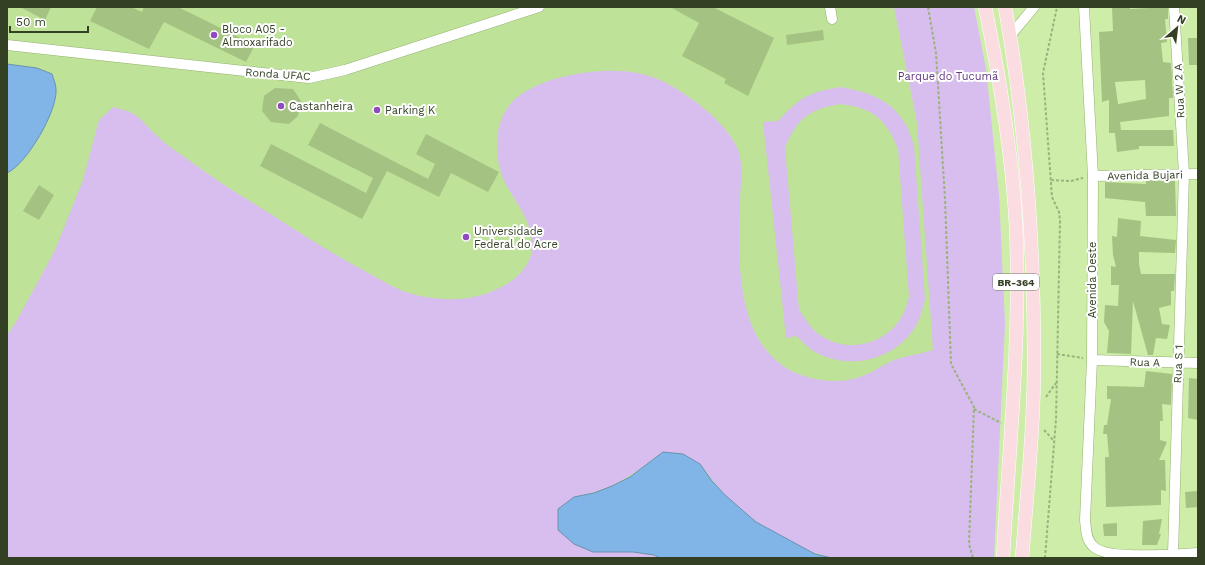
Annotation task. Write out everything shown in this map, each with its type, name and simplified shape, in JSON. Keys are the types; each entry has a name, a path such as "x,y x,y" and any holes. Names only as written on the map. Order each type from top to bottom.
{"main road":[{"name":"BR-364","path":"985,7 1004,102 1016,225 1017,320 1014,397 1007,476 1003,558"},
{"name":"BR-364","path":"1005,7 1022,115 1032,266 1034,363 1022,558"}],"street":[{"name":"Ronda UFAC","path":"7,45 309,78 346,70 539,7"},
{"path":"830,7 832,18"},
{"path":"1010,36 1034,7"},
{"name":"Avenida Oeste","path":"1084,7 1093,176 1092,360 1085,520 1088,538 1096,550 1115,555 1173,554"},
{"name":"Rua W 2 A","path":"1174,7 1184,174"},
{"name":"Rua S 1","path":"1173,554 1184,174"},
{"name":"Avenida Bujari","path":"1093,176 1198,174"},
{"name":"Rua A","path":"1092,360 1198,363"},
{"path":"1173,554 1198,553"}],"path":[{"path":"928,7 936,53 945,199 951,364 974,407 969,544 973,558"},
{"path":"1045,558 1056,419 1060,221 1059,212 1052,197 1043,73 1057,7"},
{"path":"1051,180 1071,181 1093,176"},
{"path":"1057,354 1092,360"}],"shaded area":[{"name":"Universidade Federal do Acre","path":"7,7 894,7 917,123 965,558 7,558"}],"green space":[{"name":"Parque do Tucumã","path":"894,7 974,7 986,69 999,195 1005,323 994,558 832,558 817,554 788,541 760,524 734,504 698,463 663,452 642,468 611,486 574,497 593,552 636,552 660,558 7,558 7,335 16,322 55,250 83,180 99,120 113,107 132,113 163,141 200,169 351,264 406,292 432,298 454,299 475,297 508,283 520,274 531,255 532,238 530,228 522,210 506,185 499,167 497,138 499,128 506,110 512,102 528,90 540,84 571,75 597,71 624,71 650,76 672,86 706,110 716,119 733,140 738,150 741,163 739,245 743,292 748,314 756,334 767,352 783,366 808,377 826,381 853,379 864,376 894,360 933,350 917,123"},
{"path":"841,87 877,97 898,114 909,131 914,145 925,299 918,322 910,335 887,353 858,361 844,361 829,358 812,350 796,336 786,338 763,122 778,121 793,106 806,97 821,91","holes":["841,104 870,112 883,122 898,149 909,297 905,310 897,324 879,339 868,343 845,345 819,335 799,310 785,148 794,129 812,112"]}],"water":[{"path":"7,64 37,68 52,74 56,89 52,110 40,136 15,168 7,173"},
{"path":"663,452 683,454 700,464 712,481 725,495 756,522 815,554 832,558 660,558 654,555 633,552 593,552 574,544 558,530 558,509 574,497 594,493 630,477"}],"building":[{"path":"20,7 51,7 45,20"},
{"path":"97,7 131,7 142,12 144,7 178,7 255,45 246,62 164,22 149,49 90,21"},
{"path":"670,7 713,7 774,38 748,96 724,83 726,79 682,56 699,23"},
{"path":"1130,7 1130,9 1168,7 1168,19 1165,19 1167,42 1161,43 1163,62 1171,63 1173,98 1169,98 1169,116 1120,122 1121,130 1173,130 1174,146 1139,146 1139,149 1117,152 1115,133 1109,133 1109,100 1102,102 1099,32 1113,31 1112,8","holes":["1145,80 1146,99 1118,104 1115,82"]},
{"path":"823,30 824,40 787,45 786,35"},
{"path":"1188,38 1198,38 1198,65 1189,65"},
{"name":"Castanheira","path":"275,88 293,89 301,101 298,116 289,124 271,122 262,111 264,96"},
{"path":"320,123 428,179 435,164 416,154 426,134 499,172 488,192 451,173 439,197 387,171 362,219 260,166 271,144 366,193 373,178 308,145"},
{"path":"1146,181 1175,181 1176,216 1146,216 1145,202 1105,198 1105,182 1146,184"},
{"path":"39,185 54,195 39,220 23,211"},
{"path":"1118,218 1141,221 1140,236 1176,240 1175,253 1139,252 1141,274 1175,274 1174,291 1171,291 1171,305 1159,308 1162,324 1170,325 1167,339 1156,338 1153,355 1148,355 1133,301 1131,354 1107,353 1109,331 1104,322 1105,305 1118,306 1119,285 1111,285 1111,266 1116,267 1113,255 1112,236 1117,237"},
{"path":"1146,371 1172,374 1171,405 1162,404 1163,421 1160,421 1160,440 1167,442 1159,460 1165,460 1166,491 1161,490 1161,505 1106,507 1105,457 1109,457 1107,434 1103,434 1104,425 1107,425 1111,399 1107,399 1107,386 1144,387"},
{"path":"1189,378 1198,379 1198,420 1188,418"},
{"path":"1198,491 1198,507 1186,508 1185,492"},
{"path":"1162,519 1159,534 1161,534 1157,545 1142,545 1143,521"},
{"path":"1117,523 1117,536 1104,536 1103,524"}],"place":[{"name":"Bloco A05 - Almoxarifado","path":"214,35"},
{"name":"Castanheira","path":"281,106"},
{"name":"Parking K","path":"377,110"},
{"name":"Universidade Federal do Acre","path":"466,237"}]}
